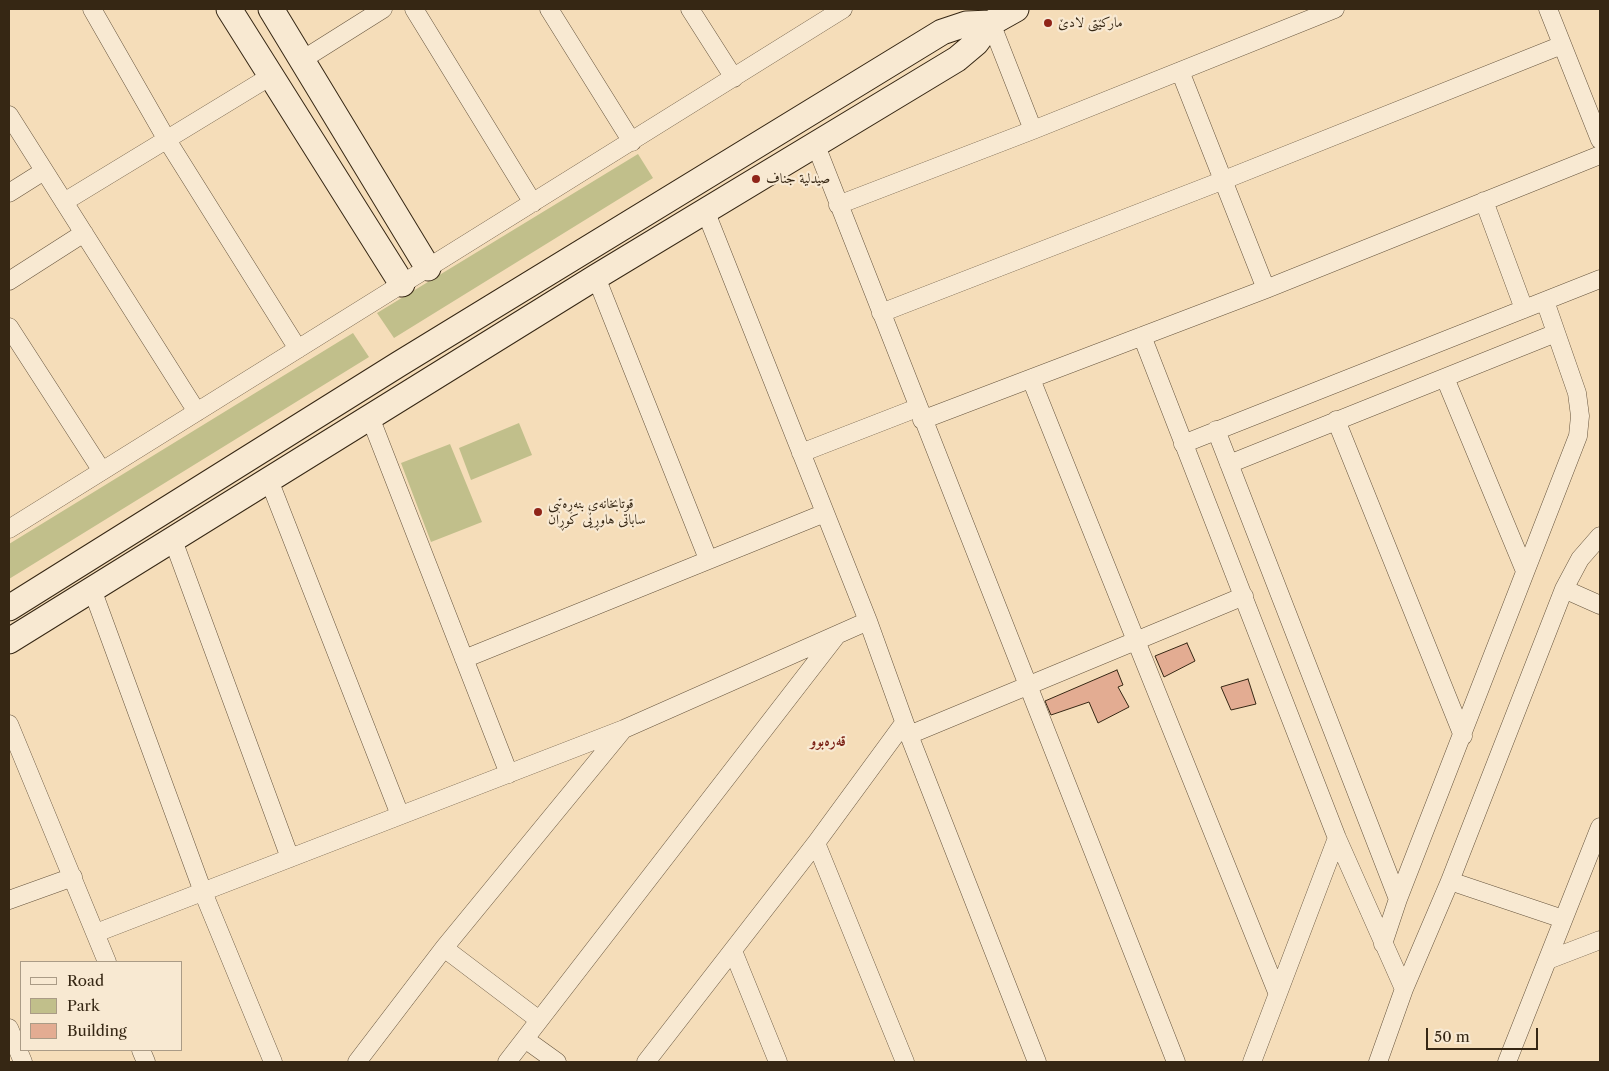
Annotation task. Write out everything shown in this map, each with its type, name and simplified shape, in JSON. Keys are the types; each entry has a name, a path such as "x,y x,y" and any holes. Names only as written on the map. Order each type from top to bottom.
{"street":[{"path":"92,9 167,140 298,349"},
{"path":"229,9 402,284"},
{"path":"271,9 428,268"},
{"path":"302,60 383,9"},
{"path":"414,9 533,203"},
{"path":"549,9 632,142"},
{"path":"690,9 734,78"},
{"path":"9,641 705,210 957,59 976,43 991,23 1016,9"},
{"path":"838,205 1033,130 1335,9"},
{"path":"1548,9 1600,140"},
{"path":"9,528 632,142 734,78 834,11"},
{"path":"991,23 1033,130"},
{"path":"9,608 399,364 942,32 966,24 991,23"},
{"path":"881,313 1224,180 1562,45"},
{"path":"1180,71 1266,290"},
{"path":"64,202 271,76"},
{"path":"9,115 197,412"},
{"path":"815,143 1176,1062"},
{"path":"801,453 1031,379 1266,290 1600,155"},
{"path":"9,193 44,171"},
{"path":"1484,201 1524,309"},
{"path":"705,210 868,622 906,729 1036,1062"},
{"path":"9,281 84,234"},
{"path":"596,277 708,559"},
{"path":"1183,444 1600,279"},
{"path":"1383,944 1398,898 1574,448 1580,426 1577,393 1545,301"},
{"path":"9,327 102,471"},
{"path":"1229,464 1556,333"},
{"path":"1142,336 1338,838 1404,989"},
{"path":"399,364 416,389"},
{"path":"1445,378 1525,571"},
{"path":"1031,379 1277,992"},
{"path":"370,417 509,774"},
{"path":"1336,420 1462,736"},
{"path":"1216,430 1398,898"},
{"path":"269,480 400,815"},
{"path":"464,658 825,513"},
{"path":"1378,1062 1404,989 1450,881 1564,588 1580,559 1600,536"},
{"path":"173,540 290,858"},
{"path":"1564,588 1600,604"},
{"path":"92,590 203,892 273,1062"},
{"path":"648,1061 906,729 1029,686 1244,596"},
{"path":"96,933 624,730 868,622"},
{"path":"507,1062 838,634"},
{"path":"9,724 107,961"},
{"path":"357,1062 444,948 624,730"},
{"path":"1507,1062 1600,827"},
{"path":"1252,1062 1277,992 1338,838"},
{"path":"816,844 905,1062"},
{"path":"9,900 73,877"},
{"path":"1450,881 1563,919"},
{"path":"1548,960 1600,940"},
{"path":"444,948 539,1020"},
{"path":"733,951 778,1062"},
{"path":"9,1028 22,1062"},
{"path":"525,1039 557,1062"}],"green space":[{"path":"638,154 653,178 394,338 377,313"},
{"path":"353,333 369,357 9,579 9,544"},
{"path":"519,423 532,455 471,480 459,448"},
{"path":"450,444 482,522 431,542 401,463"}],"building":[{"path":"1187,643 1195,661 1164,677 1155,656"},
{"path":"1117,670 1123,685 1118,687 1129,707 1098,723 1089,702 1051,715 1045,701"},
{"path":"1248,679 1256,704 1231,710 1221,687"}],"place":[{"name":"ماركێتی لادێ","path":"1048,23"},
{"name":"صيدلية جناف","path":"756,179"},
{"name":"قوتابخانەی بنەڕەتیی ساباتی هاوڕێی کوڕان","path":"538,512"}],"district":[{"name":"قەرەبوو","path":"828,742"}]}
